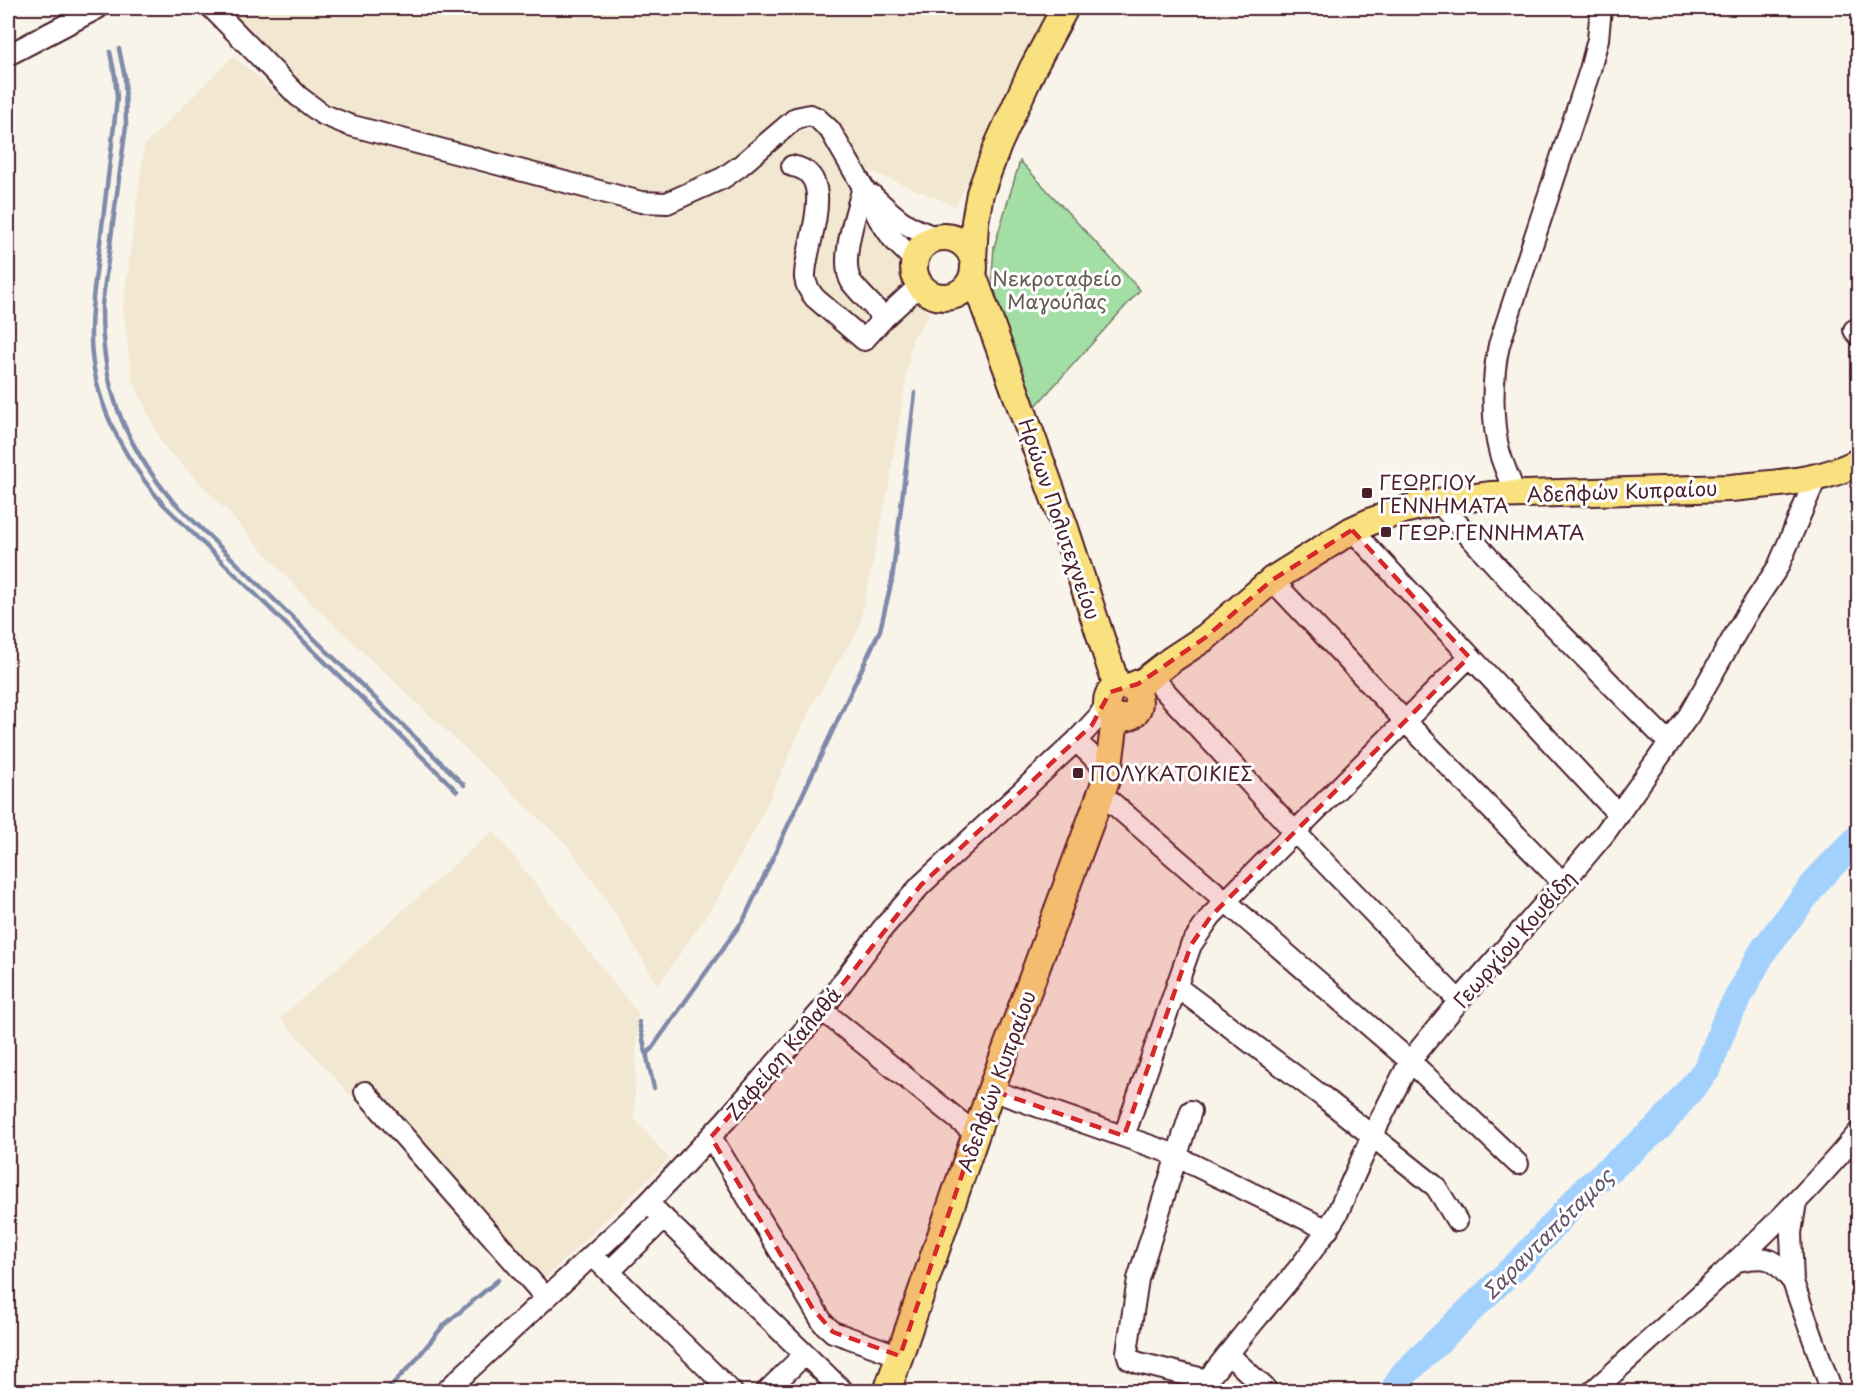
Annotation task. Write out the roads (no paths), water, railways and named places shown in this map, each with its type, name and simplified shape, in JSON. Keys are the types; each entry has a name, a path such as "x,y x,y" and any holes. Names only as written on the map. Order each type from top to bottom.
{"main road":[{"name":"Ηρώων Πολυτεχνείου","path":"1065,8 1033,68 998,144 980,192 975,222 973,267 1000,351 1065,528 1123,702"},
{"name":"Ηρώων Πολυτεχνείου","path":"940,237 963,217 980,192"},
{"path":"940,237 959,240 970,252 973,267 965,289 950,296 934,295 920,285 915,273 914,260 919,250 927,242 940,237"},
{"name":"Ηρώων Πολυτεχνείου","path":"950,296 967,303 983,316 1000,351"},
{"name":"Αδελφών Κυπραίου","path":"887,1392 991,1090 1105,783 1114,734 1123,702 1144,681 1206,637 1272,580 1352,530 1372,520 1407,509 1438,502 1515,494 1731,488 1816,478 1858,462"},
{"name":"Αδελφών Κυπραίου","path":"1123,702 1162,688 1191,661 1206,637"}],"street":[{"path":"8,55 98,8"},
{"path":"212,8 298,96 322,114 349,125 627,200 653,204 667,203 723,178 796,118 810,115 818,118 830,130 888,233 914,260"},
{"path":"1515,494 1499,453 1494,366 1505,325 1590,70 1599,39 1601,8"},
{"path":"792,166 803,170 810,176 816,188 818,200 813,239 805,271 808,290 864,340 920,285"},
{"path":"863,187 917,232 940,237"},
{"path":"863,187 847,250 846,272 852,283 884,318"},
{"name":"Γεωργίου Κουβίδη","path":"1204,1386 1314,1251 1328,1230 1410,1061 1459,1000 1563,883 1619,815 1689,715 1746,615 1778,567 1816,478"},
{"path":"1438,502 1522,595 1669,743"},
{"path":"1352,530 1619,815"},
{"path":"1272,580 1404,721 1563,883"},
{"path":"1124,1136 1191,945 1210,916 1469,657"},
{"path":"1162,688 1294,831 1459,1000"},
{"name":"Ζαφείρη Καλαθά","path":"445,1392 648,1203 711,1137 822,1010 883,928 921,885 1092,725 1123,702"},
{"path":"1076,741 1105,783 1225,900 1410,1061 1518,1164"},
{"path":"1177,987 1436,1187 1457,1221"},
{"path":"822,1010 976,1135"},
{"path":"991,1090 1124,1136 1178,1158 1328,1230"},
{"path":"365,1092 546,1298"},
{"path":"1191,1111 1138,1279 1128,1352 1129,1359 1204,1386"},
{"path":"1592,1392 1737,1261 1796,1202 1858,1132"},
{"path":"711,1137 823,1323 833,1332 900,1356"},
{"path":"1796,1202 1791,1233 1793,1282 1832,1392"},
{"path":"648,1203 844,1392"},
{"path":"609,1272 664,1218"},
{"path":"592,1255 732,1392"},
{"path":"1737,1261 1761,1256 1779,1264 1793,1282"},
{"path":"766,1392 805,1354"},
{"path":"1228,1354 1267,1387"}],"waterway":[{"path":"119,49 125,78 126,126 102,305 105,359 117,408 127,432 154,477 171,499 464,785"},
{"path":"110,52 117,98 94,288 91,333 96,380 112,425 135,467 164,505 457,791"},
{"path":"647,1055 744,919 880,630 892,580 915,393"},
{"name":"Σαρανταπόταμος","path":"1393,1392 1404,1374 1527,1255 1585,1190 1660,1126 1708,1068 1726,1020 1763,951 1820,877 1858,838"},
{"path":"639,1022 654,1088"},
{"path":"385,1392 414,1362 443,1326 498,1280"}],"place":[{"name":"ΓΕΩΡΓΙΟΥ ΓΕΝΝΗΜΑΤΑ","path":"1367,493"},
{"name":"ΓΕΩΡ.ΓΕΝΝΗΜΑΤΑ","path":"1386,532"},
{"name":"ΠΟΛΥΚΑΤΟΙΚΙΕΣ","path":"1078,773"}],"park label":[{"name":"Νεκροταφείο Μαγούλας","path":"1057,290"}]}
